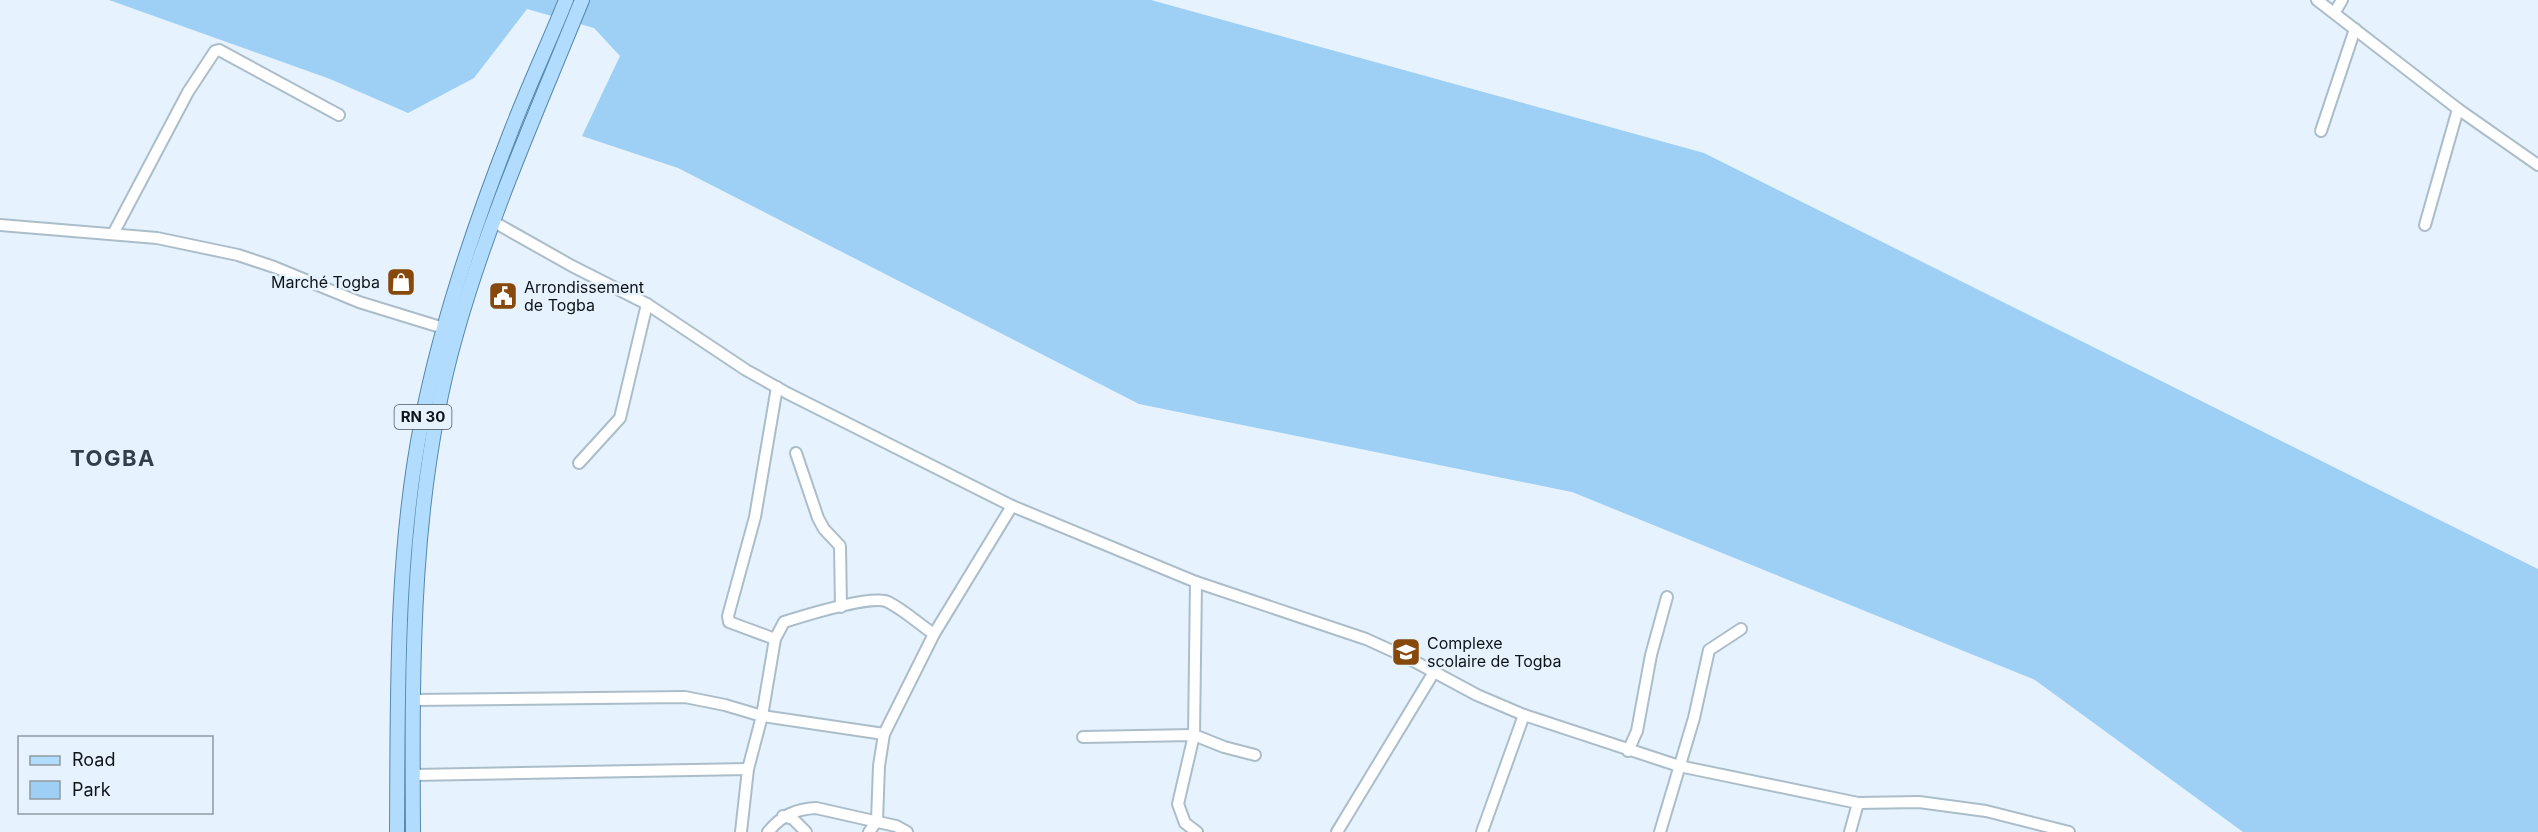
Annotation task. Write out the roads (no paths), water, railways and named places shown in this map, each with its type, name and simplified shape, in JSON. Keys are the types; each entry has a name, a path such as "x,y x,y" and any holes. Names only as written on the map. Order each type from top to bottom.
{"main road":[{"name":"RN 30","path":"397,832 400,595 409,507 422,421 450,330 483,204 510,132 566,0"},
{"name":"RN 30","path":"413,832 415,596 423,508 450,330 582,0"}],"street":[{"path":"2317,0 2458,109 2538,165"},
{"path":"2335,12 2342,0"},
{"path":"2321,131 2355,29"},
{"path":"113,234 188,92 215,51 219,50 339,115"},
{"path":"2425,225 2458,109"},
{"path":"494,222 646,304 746,370 777,387 1012,506 1196,582 1366,639 1524,715 1679,766 1858,803 1919,802 1986,812 2033,827 2069,832"},
{"path":"0,225 157,238 238,255 274,267 359,302 450,330"},
{"path":"579,463 620,418 646,304"},
{"path":"775,639 729,622 728,616 755,517 777,387"},
{"path":"796,453 818,518 824,529 840,546 841,607"},
{"path":"869,832 877,821 879,766 884,734 934,634 1012,506"},
{"path":"1196,582 1194,735 1178,804 1185,823 1197,832"},
{"path":"1628,751 1637,730 1651,655 1667,597"},
{"path":"741,832 748,770 762,716 775,639 784,622 876,600 887,601 934,634"},
{"path":"1659,832 1694,718 1709,650 1741,629"},
{"path":"1337,832 1434,672"},
{"path":"413,700 685,697 725,705 762,716 884,734"},
{"path":"1482,832 1524,715"},
{"path":"1083,737 1194,735 1224,747 1255,755"},
{"path":"413,775 748,770"},
{"path":"1850,832 1858,803"},
{"path":"768,832 783,816 804,808 816,808 877,821 902,828 907,832"},
{"path":"783,816 793,819 806,832"}],"place":[{"name":"Marché Togba","path":"401,282"},
{"name":"Arrondissement de Togba","path":"503,296"},
{"name":"Complexe scolaire de Togba","path":"1406,652"}],"district":[{"name":"TOGBA","path":"113,458"}]}
